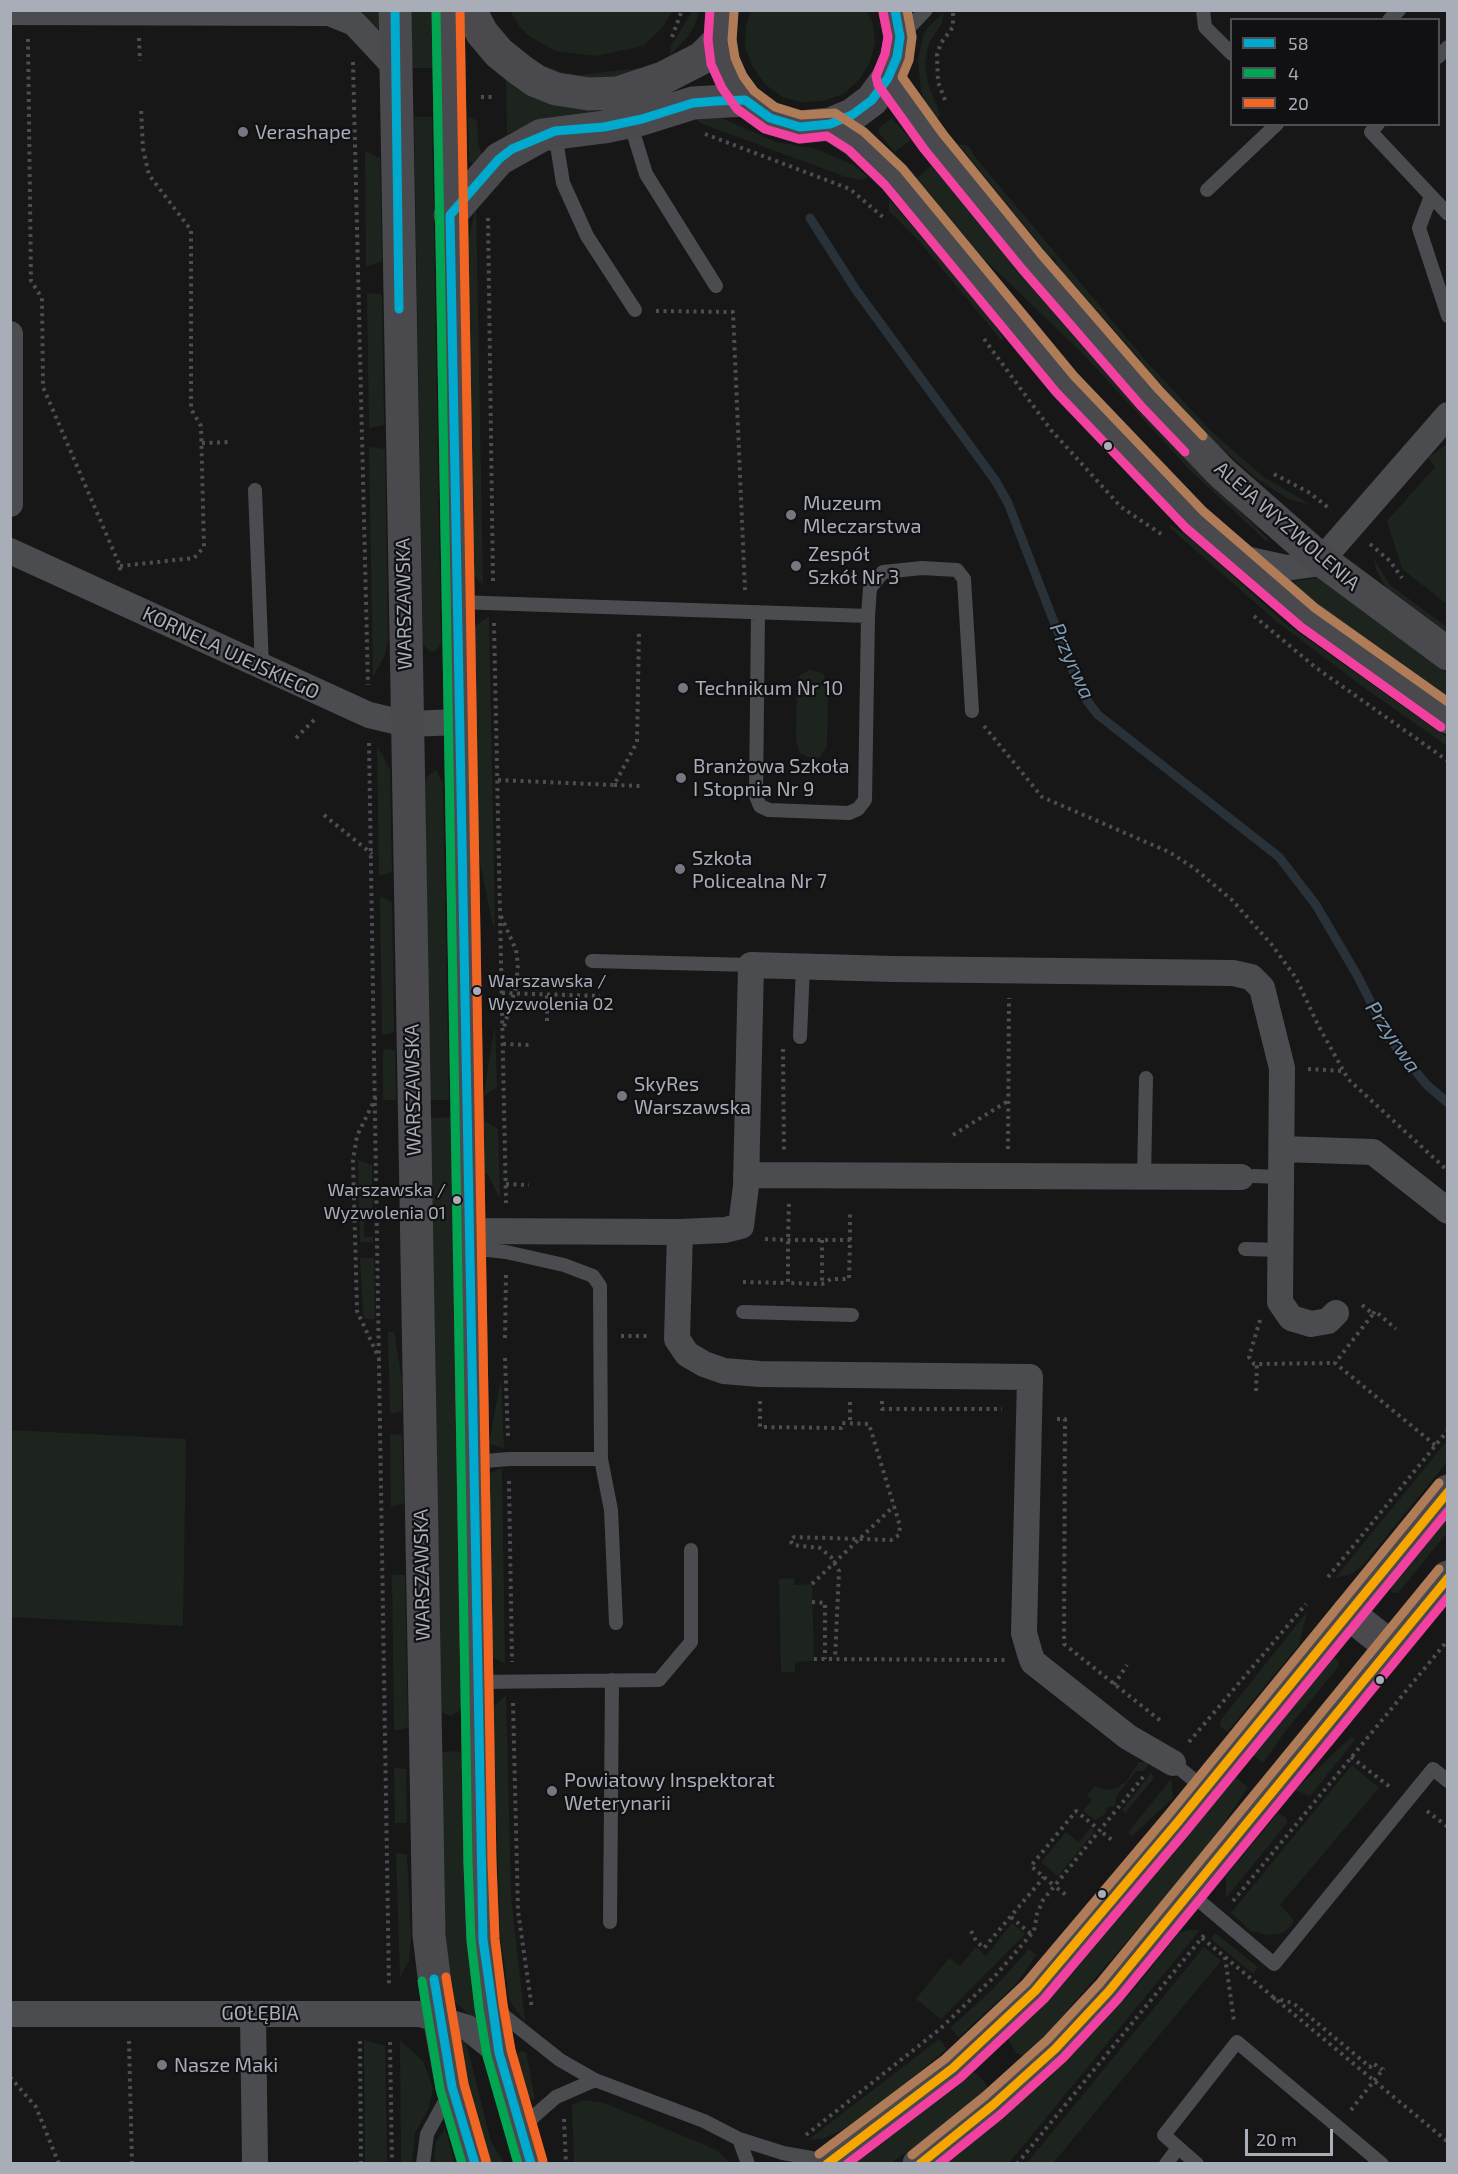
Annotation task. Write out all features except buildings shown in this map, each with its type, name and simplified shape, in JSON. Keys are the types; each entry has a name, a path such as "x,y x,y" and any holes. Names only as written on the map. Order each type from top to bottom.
{"main road":[{"name":"WARSZAWSKA","path":"395,10 429,1935 439,2017 452,2086 475,2163"},
{"path":"448,10 472,1462 483,1940 499,2053 527,2152"},
{"path":"470,10 482,33 499,53 536,81 556,89 589,94 618,93 663,78 702,58 721,25"},
{"path":"721,25 723,61 732,82 745,100 770,118 800,127 830,124 852,115 872,100 888,78 897,57 898,24"},
{"name":"ALEJA WYZWOLENIA","path":"888,78 940,150 1150,398 1222,473 1320,559 1448,654"},
{"path":"450,215 499,159 512,149 555,131 603,128 693,103 745,100"},
{"path":"830,124 856,141 894,177 1065,384 1129,453 1234,556 1308,617 1448,717"},
{"path":"828,2162 917,2097 977,2048 1035,1991 1205,1789 1448,1491"},
{"path":"919,2163 1013,2087 1055,2049 1110,1991 1448,1577"},
{"path":"1348,1613 1391,1647"},
{"path":"424,1730 477,1730"},
{"path":"977,2048 1013,2087"}],"street":[{"path":"10,12 329,13 354,23 396,68"},
{"path":"10,334 10,504"},
{"path":"1234,556 1286,568 1303,567 1320,559 1448,415"},
{"name":"KORNELA UJEJSKIEGO","path":"10,551 369,715 406,724 460,722"},
{"path":"468,1240 506,1242 725,1230 741,1226 745,1212 747,1175 751,965 1233,973 1251,977 1262,988 1282,1068 1280,1302 1291,1318 1311,1324 1328,1321 1347,1307"},
{"path":"1282,1149 1373,1152 1448,1212"},
{"path":"747,1175 1247,1177"},
{"path":"680,1232 677,1339 687,1354 704,1364 724,1371 760,1374 1030,1377 1024,1633 1030,1654 1033,1662 1128,1737 1167,1760"},
{"name":"GOŁĘBIA","path":"10,2014 129,2012 390,2014 439,2017 468,2028 499,2053"},
{"path":"254,2014 255,2163"}],"lane":[{"path":"898,24 926,10"},
{"path":"1203,10 1205,27 1230,52"},
{"path":"630,122 646,174 716,286"},
{"path":"1207,190 1275,126"},
{"path":"1376,126 1371,132 1448,214"},
{"path":"555,131 563,183 587,236 635,310"},
{"path":"1431,196 1419,228 1448,316"},
{"path":"255,490 262,667"},
{"path":"752,612 756,796 760,806 769,810 849,813 858,809 866,800 870,588 884,572 922,568 957,570 964,579 972,711"},
{"path":"458,602 868,616"},
{"path":"592,961 751,965"},
{"path":"800,1037 803,966"},
{"path":"1144,1177 1146,1078"},
{"path":"1247,1177 1282,1177"},
{"path":"506,1242 593,1276 600,1286 602,1459 611,1510 616,1623"},
{"path":"1245,1249 1281,1250"},
{"path":"743,1312 852,1315"},
{"path":"472,1462 508,1459 602,1459"},
{"path":"477,1682 659,1680 691,1642 691,1550"},
{"path":"610,1922 612,1680"},
{"path":"1167,1760 1205,1789"},
{"path":"1190,1893 1274,1964 1433,1769 1448,1781"},
{"path":"491,2006 560,2060 595,2080 704,2121 739,2139 783,2153 828,2162"},
{"path":"1197,2163 1164,2135 1237,2042 1382,2163"},
{"path":"527,2152 532,2118 556,2097 595,2080"},
{"path":"423,2163 427,2134 452,2086"},
{"path":"739,2139 748,2163"},
{"path":"1166,2163 1178,2148"}],"path":[{"path":"670,41 677,28 682,10"},
{"path":"948,105 938,82 936,68 940,44 953,27 953,11"},
{"path":"354,23 353,90 377,1096 392,2163"},
{"path":"30,33 27,42 30,281 42,298 43,387 120,566 119,600"},
{"path":"140,49 140,61"},
{"path":"120,566 194,558 204,547 201,426 192,409 191,230 149,175 143,149 141,109"},
{"path":"698,131 850,189 867,201 892,226"},
{"path":"488,216 506,1184 505,1342"},
{"path":"635,310 733,312 752,612"},
{"path":"978,331 1051,430 1121,507 1167,538"},
{"path":"202,443 231,442"},
{"path":"1270,472 1310,494 1350,526 1390,561 1403,580"},
{"path":"614,785 637,742 639,608"},
{"path":"1249,611 1315,667 1448,761"},
{"path":"972,711 1042,797 1169,852 1194,868 1232,900 1272,945 1296,978 1318,1025 1348,1079 1448,1171"},
{"path":"498,780 642,786"},
{"path":"324,815 372,854"},
{"path":"500,914 516,950 518,977 503,1030"},
{"path":"1008,1177 1009,970"},
{"path":"502,993 600,996"},
{"path":"547,994 547,1021"},
{"path":"503,1044 531,1045"},
{"path":"783,1048 788,1283"},
{"path":"377,1096 357,1136 353,1160 357,1311 380,1360"},
{"path":"953,1135 1008,1101"},
{"path":"506,1184 530,1185"},
{"path":"743,1282 822,1284 831,1278 849,1278 850,1212"},
{"path":"788,1239 850,1240"},
{"path":"822,1240 822,1284"},
{"path":"1280,1302 1262,1313 1249,1357 1257,1364 1335,1363 1435,1445"},
{"path":"1347,1307 1373,1314"},
{"path":"1335,1363 1375,1311 1396,1329"},
{"path":"599,1336 654,1336"},
{"path":"505,1354 518,1911 533,2014"},
{"path":"1256,1391 1257,1364"},
{"path":"850,1398 850,1423"},
{"path":"760,1400 760,1427 841,1428 842,1423 869,1424 900,1526 899,1535 891,1540 790,1539 793,1545 820,1548 835,1562 839,1571 835,1659"},
{"path":"1029,1418 1065,1419 1064,1644"},
{"path":"1328,1578 1448,1430"},
{"path":"812,1584 894,1506"},
{"path":"812,1602 825,1603 825,1659"},
{"path":"1183,1739 1189,1743 1306,1604"},
{"path":"814,1659 1010,1660 1064,1644"},
{"path":"1064,1644 1166,1725"},
{"path":"1114,1684 1127,1665"},
{"path":"783,2153 940,2029 995,1976 1033,1933 1037,1914 1044,1900 1167,1760"},
{"path":"1052,1884 1031,1866 1076,1811 1097,1828"},
{"path":"1103,1833 1112,1840"},
{"path":"971,1931 976,1941 984,1948 1044,1877"},
{"path":"1057,1888 1065,1895"},
{"path":"1011,1917 1033,1933"},
{"path":"1202,1938 1448,2142"},
{"path":"1225,1957 1237,2042"},
{"path":"1272,1997 1293,2003 1370,2067 1373,2063 1383,2069 1337,2126"},
{"path":"129,2012 132,2163"},
{"path":"360,2049 361,2163"},
{"path":"10,2077 36,2107 58,2163"},
{"path":"564,2109 566,2163"}],"shaded area":[{"path":"693,10 699,11 696,23 689,35 670,56 671,46"},
{"path":"363,11 378,11 378,31 363,18"},
{"path":"411,11 431,11 433,68 412,68"},
{"path":"510,11 673,11 662,28 643,46 595,56 556,51 529,36 519,26"},
{"path":"751,11 867,11 872,21 875,42 870,62 859,80 843,94 823,101 802,102 782,97 765,84 753,67 745,47 746,27"},
{"path":"944,13 942,23 929,43 925,63 928,84 940,114 937,120 925,102 921,89 918,60 923,36 928,27"},
{"path":"534,61 561,72 580,75 640,68 634,73 602,80 560,77"},
{"path":"506,75 630,98 599,114 545,118 507,134"},
{"path":"693,115 717,116 776,142 817,149 853,165 868,177 862,180 846,177 700,123"},
{"path":"468,116 477,121 478,143 482,155 473,163 469,161"},
{"path":"414,117 432,117 441,643 437,650 430,652 423,644"},
{"path":"892,118 911,140 895,152 878,132 879,128"},
{"path":"958,144 969,146 975,157 1146,361 1213,433 1264,477 1311,505 1288,499 1256,478 1210,438 1142,366 1139,358 1057,266 1055,258 1050,257"},
{"path":"365,151 380,158 382,261 366,267"},
{"path":"931,166 1136,408 1269,540 1265,540 1191,471 1080,351 981,256 917,178"},
{"path":"889,199 984,310 1004,339 1002,341 918,240 889,211"},
{"path":"476,206 483,585 473,574 468,242"},
{"path":"367,293 382,294 384,425 369,428"},
{"path":"1447,444 1447,604 1402,569 1387,521 1435,467 1428,458"},
{"path":"369,447 385,449 388,640 385,655 373,677"},
{"path":"1171,525 1194,541 1286,624 1447,737 1447,746 1276,621 1169,527"},
{"path":"1373,557 1390,585 1447,627 1447,634 1387,589 1377,572"},
{"path":"1318,578 1447,673 1447,696 1345,625 1298,588 1294,581"},
{"path":"489,616 495,926 493,926 479,858 474,627"},
{"path":"809,670 823,673 828,687 827,747 819,758 812,759 800,753 796,741 797,682 800,675"},
{"path":"377,746 390,769 392,872 379,876"},
{"path":"436,770 443,783 449,1100 430,1100 425,786 426,778"},
{"path":"380,896 392,902 394,1031 389,1034 382,1034"},
{"path":"495,1026 497,1087 484,1096 489,1061"},
{"path":"383,1050 395,1051 396,1100 383,1100"},
{"path":"451,1117 461,1706 458,1712 451,1716 441,1712 429,1118"},
{"path":"483,1120 498,1129 500,1199 487,1173 484,1173"},
{"path":"358,1160 372,1165 373,1215 364,1215 364,1237 373,1237 373,1242 360,1242"},
{"path":"360,1258 374,1258 375,1319 365,1319 363,1314"},
{"path":"388,1332 394,1332 402,1380 402,1411 395,1413 390,1413"},
{"path":"501,1378 504,1448 489,1444"},
{"path":"10,1430 186,1439 183,1626 11,1617"},
{"path":"390,1434 402,1435 404,1503 391,1507"},
{"path":"1447,1441 1447,1462 1363,1565 1352,1574 1335,1578"},
{"path":"502,1468 505,1664 492,1657 490,1473"},
{"path":"1447,1514 1447,1533 1398,1593 1392,1593 1390,1586"},
{"path":"392,1575 405,1575 408,1727 399,1730 394,1730"},
{"path":"794,1578 795,1585 812,1584 814,1661 795,1662 795,1672 781,1672 779,1579"},
{"path":"1307,1612 1299,1645 1227,1732 1220,1726 1220,1721"},
{"path":"1333,1657 1338,1660 1339,1666 1284,1733 1263,1763 1252,1754"},
{"path":"506,1695 511,1895 525,2022 509,2000 500,1932 493,1707"},
{"path":"1351,1737 1355,1740 1310,1796 1295,1790"},
{"path":"458,1751 462,1755 465,1901 476,2020 452,2000 443,1907 441,1752"},
{"path":"1150,1761 1144,1771 1136,1771 1117,1795 1115,1806 1106,1808 1105,1814 1095,1820 1083,1811 1092,1800 1087,1796 1095,1786 1106,1790 1117,1788 1126,1782 1139,1762"},
{"path":"1352,1765 1379,1788 1280,1905 1294,1920 1290,1927 1282,1933 1267,1935 1251,1931 1231,1913"},
{"path":"394,1768 406,1769 407,1821 405,1823 395,1823"},
{"path":"1151,1773 1154,1778 1125,1813 1122,1810"},
{"path":"1234,1776 1248,1787 1207,1848 1048,2033 1024,2056 1016,2053 1008,2039 1077,1967"},
{"path":"1171,1779 1173,1798 1131,1837 1129,1831"},
{"path":"1278,1813 1286,1818 1287,1823 1226,1898 1226,1876"},
{"path":"1091,1828 1095,1831 1058,1876 1041,1862 1066,1832 1079,1842"},
{"path":"396,1853 407,1854 411,1938 409,1960 400,1978"},
{"path":"1012,1923 1025,1934 941,2019 916,1999 949,1958 960,1966 976,1947 986,1956"},
{"path":"1200,1930 1009,2163 948,2163 1052,2075 1133,1990 1180,1932"},
{"path":"1215,1933 1258,1967 1253,1974 1211,1939"},
{"path":"1204,1947 1221,1961 1053,2163 1027,2163"},
{"path":"1029,1949 1036,1955 1017,1983 959,2037 950,2028 993,1989"},
{"path":"939,2039 947,2049 905,2084 846,2128 822,2139 808,2140"},
{"path":"364,2040 385,2046 387,2163 365,2163"},
{"path":"400,2040 423,2061 433,2088 428,2110 415,2133 412,2163 401,2163"},
{"path":"463,2040 466,2042 491,2141 504,2163 490,2163 469,2088 460,2042"},
{"path":"520,2051 526,2052 535,2099 533,2100 528,2097 517,2056"},
{"path":"971,2072 976,2073 986,2084 987,2089 930,2135 891,2163 855,2164"},
{"path":"583,2100 604,2103 705,2145 718,2151 730,2163 574,2163 572,2105"},
{"path":"445,2129 455,2163 436,2163 434,2159 436,2141"}],"waterway":[{"name":"Przyrwa","path":"810,218 856,290 995,480 1008,503 1081,692 1097,714 1279,857 1316,905 1357,975 1390,1040 1427,1085 1448,1103"}],"transit line":[{"name":"58","path":"395,10 399,309"},
{"name":"4","path":"436,10 468,1863 471,1940 479,2008 487,2056 518,2164"},
{"name":"20","path":"460,10 492,1863 495,1939 503,2004 511,2050 543,2161"},
{"path":"710,10 708,40 711,64 722,88 737,109 765,129 799,139 827,136 849,150 885,185 1056,392 1186,528 1301,627 1441,727"},
{"name":"58","path":"531,2164 499,2053 483,1940 450,215 499,159 512,149 555,131 604,127 642,119 693,103 717,101 745,100 770,118 800,127 830,124 852,115 872,100 888,78 897,57 900,37 895,10"},
{"path":"907,10 912,37 909,60 902,77 943,134 1040,253 1159,390 1203,436"},
{"path":"734,11 732,40 735,58 743,76 754,91 775,107 801,115 835,113 864,132 903,169 1074,376 1203,511 1315,608 1448,702"},
{"path":"883,12 888,37 885,54 876,76 878,85 924,149 1022,269 1141,406 1185,452"},
{"path":"819,2154 945,2059 1026,1983 1168,1815 1439,1483"},
{"path":"827,2164 953,2068 1035,1991 1177,1823 1448,1492"},
{"path":"847,2164 960,2078 1044,1999 1186,1831 1448,1511"},
{"path":"912,2155 985,2096 1047,2040 1100,1983 1439,1569"},
{"path":"920,2164 993,2105 1055,2049 1109,1991 1448,1578"},
{"path":"939,2164 1001,2114 1063,2058 1118,1999 1448,1597"},
{"name":"20","path":"446,1977 464,2084 486,2161"},
{"name":"58","path":"434,1979 452,2087 475,2164"},
{"name":"4","path":"422,1981 440,2089 462,2164"}],"place":[{"name":"Verashape","path":"243,132"},
{"name":"Muzeum Mleczarstwa","path":"791,515"},
{"name":"Zespół Szkół Nr 3","path":"796,566"},
{"name":"Technikum Nr 10","path":"683,688"},
{"name":"Branżowa Szkoła I Stopnia Nr 9","path":"681,778"},
{"name":"Szkoła Policealna Nr 7","path":"680,869"},
{"name":"Warszawska / Wyzwolenia 02","path":"477,991"},
{"name":"SkyRes Warszawska","path":"622,1096"},
{"name":"Warszawska / Wyzwolenia 01","path":"457,1200"},
{"name":"Powiatowy Inspektorat Weterynarii","path":"552,1791"},
{"name":"Nasze Maki","path":"162,2065"}]}
